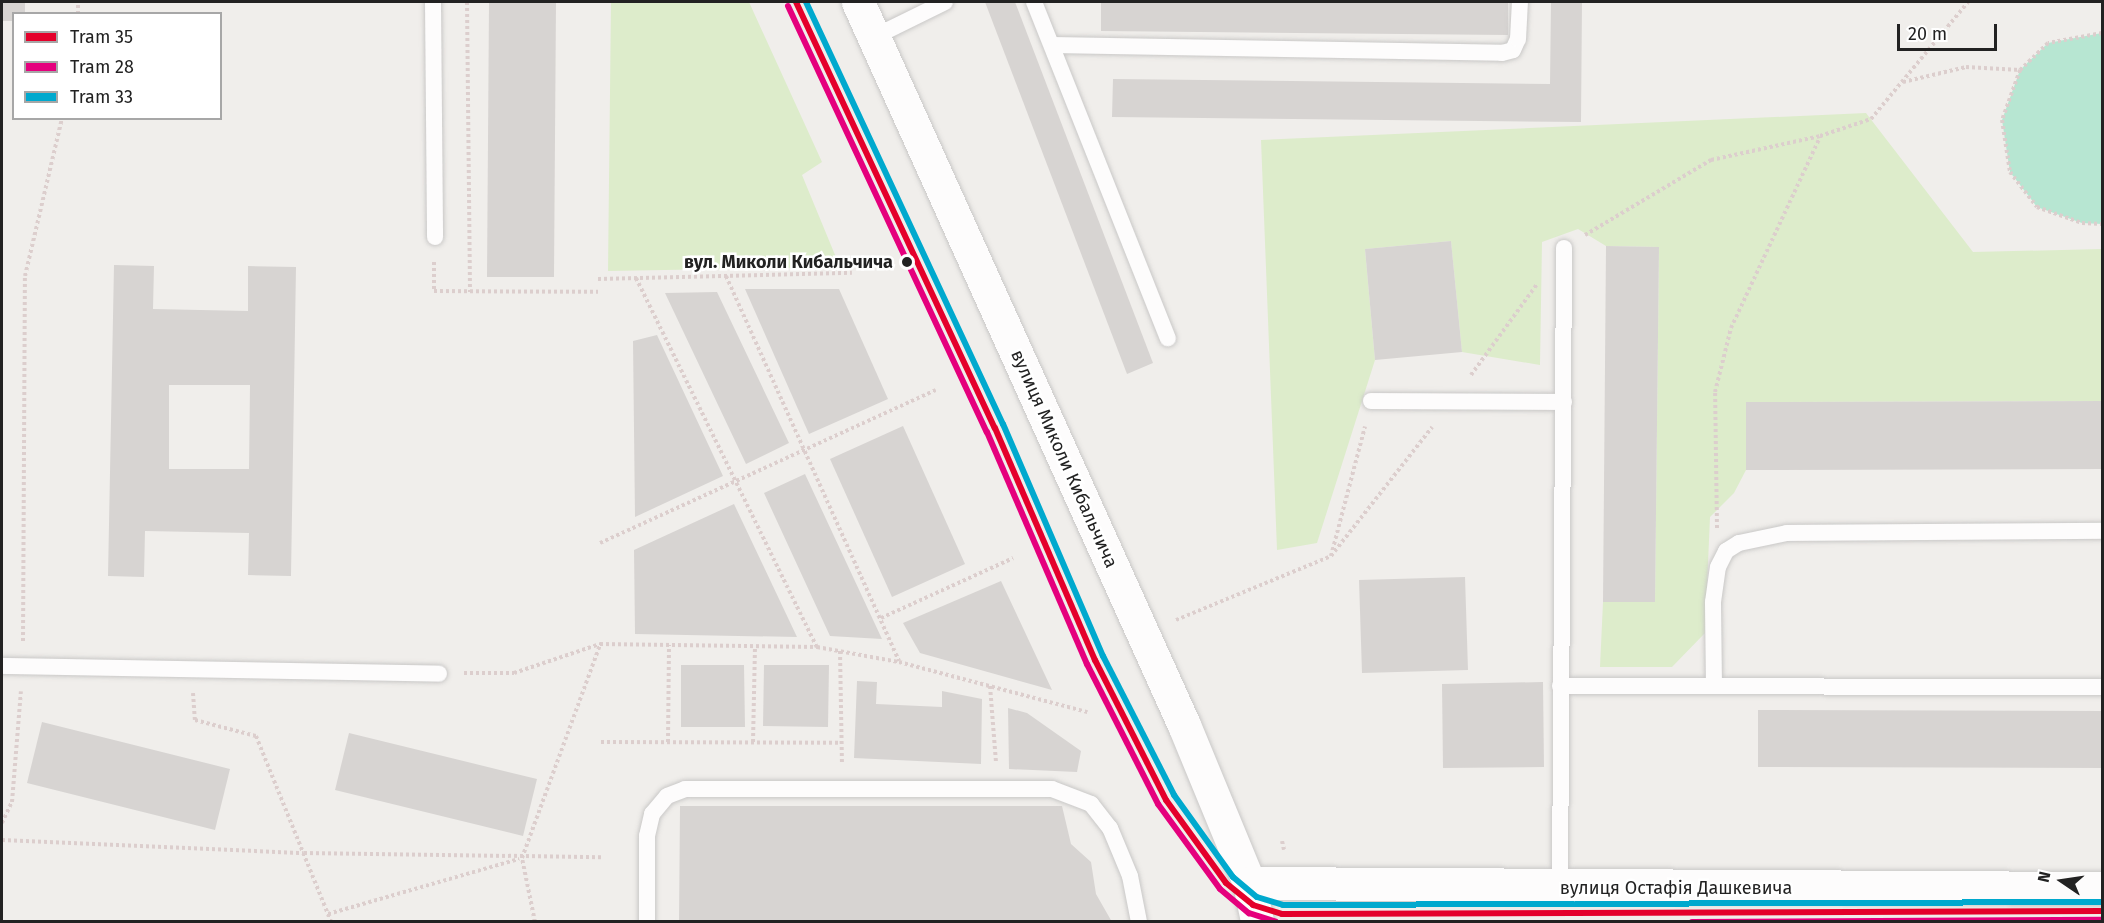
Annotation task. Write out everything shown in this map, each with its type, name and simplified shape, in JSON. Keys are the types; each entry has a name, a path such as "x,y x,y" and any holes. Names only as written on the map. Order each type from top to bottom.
{"street":[{"name":"вулиця Миколи Кибальчича","path":"858,2 1184,725 1249,883 1257,921"},
{"name":"вулиця Остафія Дашкевича","path":"1249,883 1560,888 2103,888"}],"lane":[{"path":"434,2 435,237"},
{"path":"874,37 945,2"},
{"path":"1034,2 1168,338"},
{"path":"1052,45 1502,53 1513,50 1518,39 1520,2"},
{"path":"1560,888 1564,248"},
{"path":"1371,401 1564,402"},
{"path":"1714,686 1713,602 1718,567 1726,551 1763,535 2103,531"},
{"path":"2,666 439,674"},
{"path":"1560,686 2103,687"},
{"path":"647,921 647,836 652,814 667,796 685,789 1052,789 1091,804 1110,828 1130,876 1139,921"}],"path":[{"path":"467,2 470,291"},
{"path":"1871,119 1968,2"},
{"path":"2103,33 2048,43 2020,70 2002,120 2010,172 2037,207 2082,223 2103,224"},
{"path":"1902,83 1966,67 2020,70"},
{"path":"2,823 12,802 22,666 25,276 62,120"},
{"path":"1718,567 1715,392 1731,328 1820,136"},
{"path":"435,237 434,291 598,292"},
{"path":"598,279 852,273"},
{"path":"726,276 806,448 899,662"},
{"path":"636,278 817,647"},
{"path":"600,543 936,390"},
{"path":"1176,620 1331,556 1371,401"},
{"path":"881,618 1013,558"},
{"path":"535,921 522,858 600,644"},
{"path":"439,674 514,673 600,644 817,647 899,662 1087,712"},
{"path":"668,742 669,645"},
{"path":"753,742 755,646"},
{"path":"840,651 840,743 844,790"},
{"path":"190,669 195,720 256,736 331,921"},
{"path":"990,686 998,789"},
{"path":"601,742 840,743"},
{"path":"2,840 304,853 522,858 601,857"},
{"path":"328,914 522,858"}],"green space":[{"path":"611,2 749,2 822,162 802,175 840,267 608,271"},
{"path":"2102,33 2102,224 2082,223 2037,207 2010,172 2002,120 2020,70 2048,43"},
{"path":"1866,113 1973,252 2102,249 2102,401 1746,402 1746,470 1734,493 1710,517 1705,633 1672,667 1600,667 1603,602 1655,602 1659,247 1606,246 1578,229 1542,242 1540,365 1462,352 1451,241 1365,249 1375,360 1317,543 1277,550 1261,140"}],"building":[{"path":"2,2 25,2 25,12 12,12 12,21 2,21"},
{"path":"489,2 556,2 554,277 487,277"},
{"path":"985,2 1015,2 1153,363 1127,374"},
{"path":"1101,2 1508,2 1508,35 1101,31"},
{"path":"1551,2 1582,2 1581,122 1112,117 1113,79 1550,84"},
{"path":"1451,241 1462,352 1375,360 1365,249"},
{"path":"1606,246 1659,247 1655,602 1603,602"},
{"path":"114,265 154,266 153,309 248,311 248,266 296,267 291,576 248,575 249,533 145,531 144,577 108,576","holes":["169,385 250,385 249,469 169,469"]},
{"path":"745,289 839,289 888,399 809,434"},
{"path":"717,292 789,443 746,464 665,293"},
{"path":"657,335 723,476 635,517 633,341"},
{"path":"2102,401 2102,469 1746,470 1746,402"},
{"path":"903,426 965,564 892,597 830,459"},
{"path":"805,474 882,639 830,636 764,493"},
{"path":"734,504 797,637 635,634 634,550"},
{"path":"1465,577 1468,670 1362,673 1359,580"},
{"path":"1001,581 1052,690 920,653 903,623"},
{"path":"681,665 744,665 745,727 681,727"},
{"path":"764,665 829,665 828,727 763,726"},
{"path":"857,681 877,682 876,704 942,707 942,691 982,699 981,764 854,758"},
{"path":"1543,682 1544,767 1443,768 1442,684"},
{"path":"1008,708 1027,713 1081,751 1077,772 1009,769"},
{"path":"1758,710 2102,711 2102,768 1758,767"},
{"path":"42,722 230,769 215,830 27,783"},
{"path":"349,733 537,779 523,836 335,790"},
{"path":"680,806 1062,806 1071,844 1091,862 1096,894 1112,922 679,922"}],"tram line":[{"name":"35","path":"796,2 995,428 1095,660 1166,800 1226,883 1253,905 1282,914 2102,911"},
{"name":"33","path":"806,2 1003,424 1103,656 1174,795 1233,877 1257,897 1283,905 2102,902"},
{"name":"28","path":"788,6 987,432 1087,664 1158,804 1220,889 1249,913 1276,922"},
{"name":"28","path":"1692,922 2102,920"}],"place":[{"name":"вул. Миколи Кибальчича","path":"907,262"}]}
